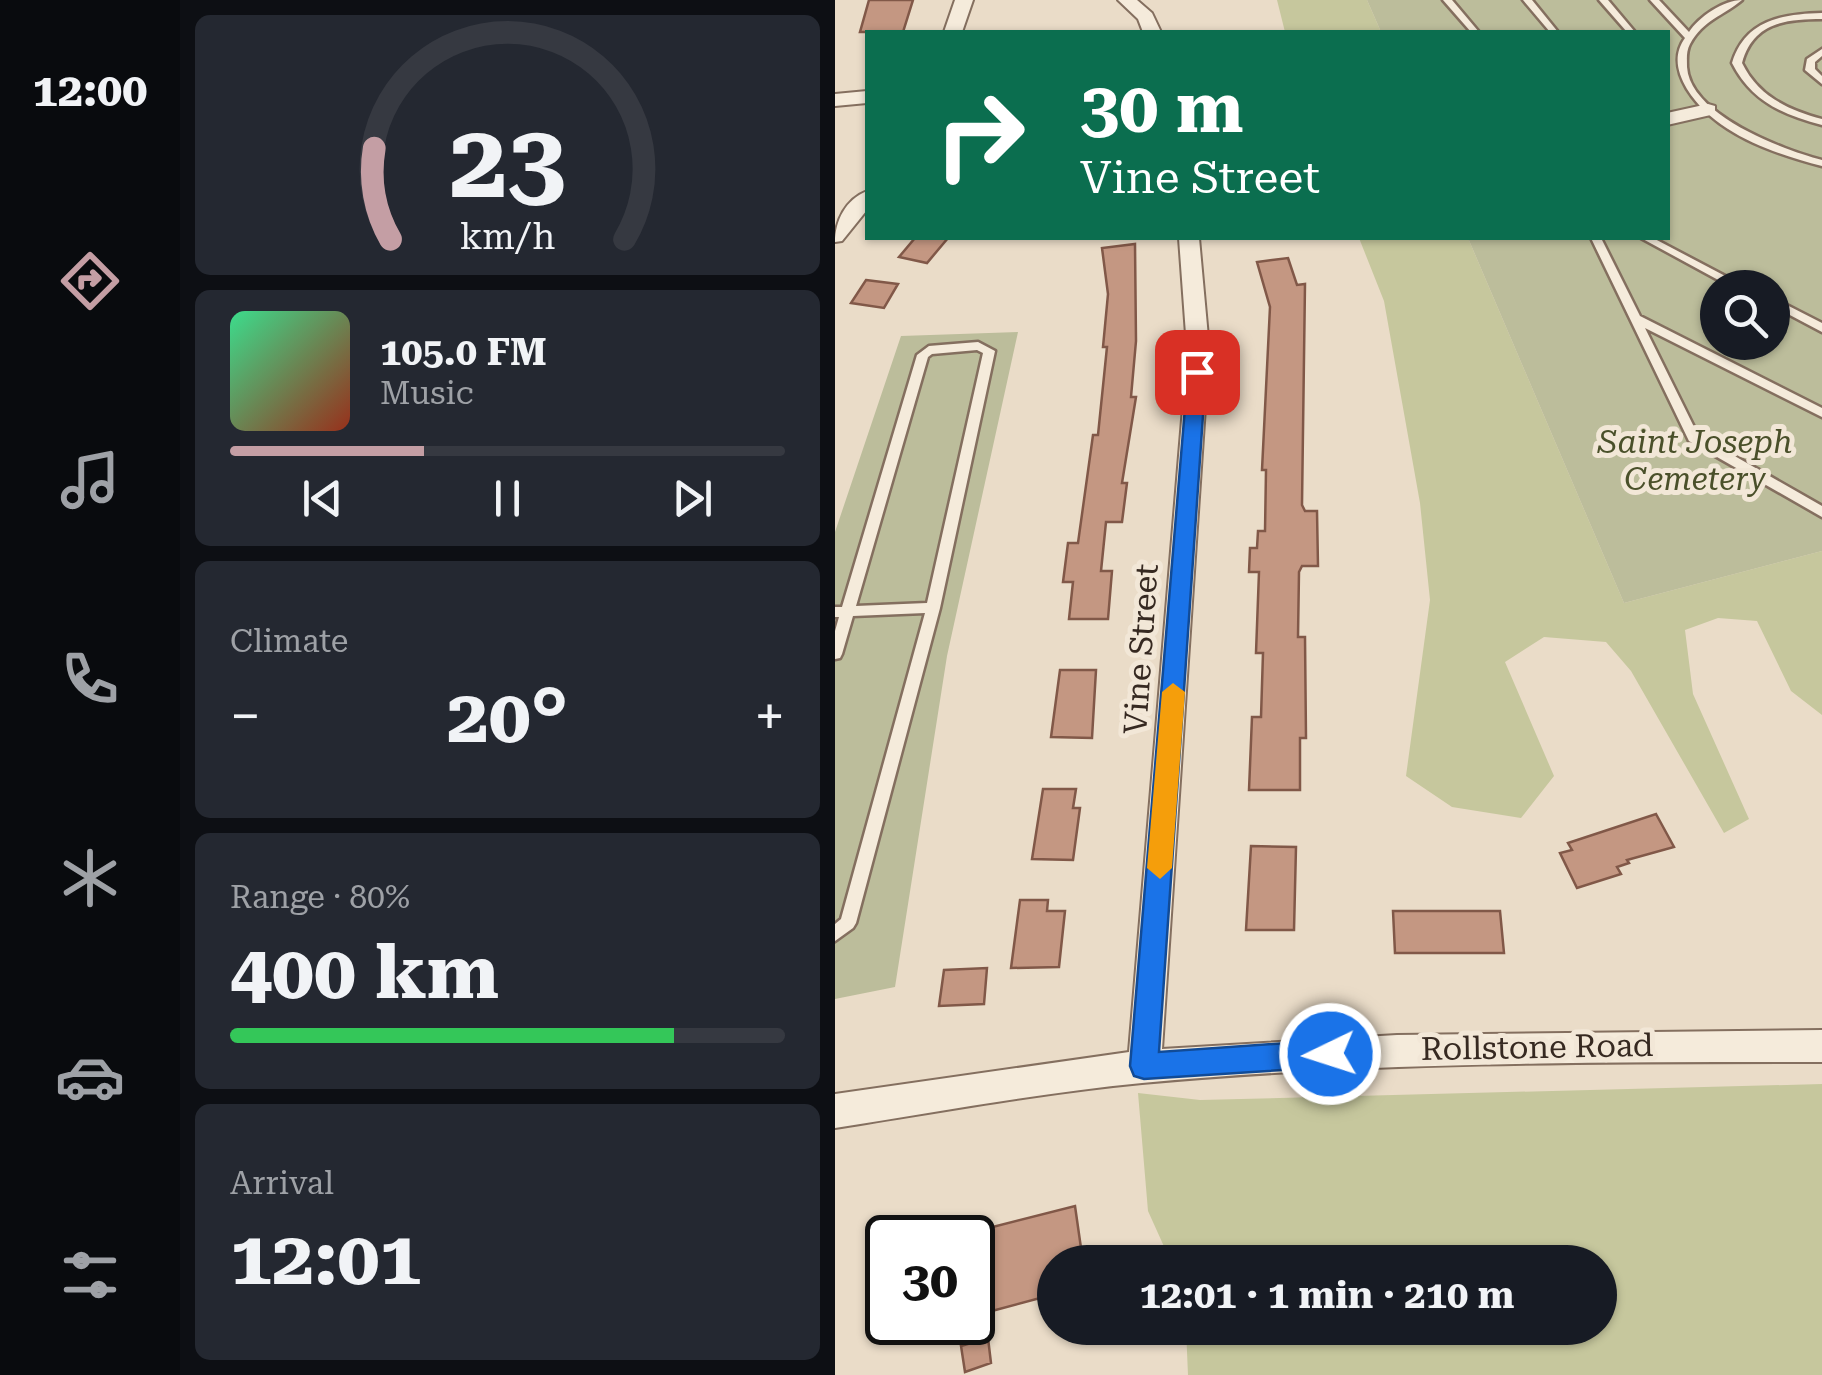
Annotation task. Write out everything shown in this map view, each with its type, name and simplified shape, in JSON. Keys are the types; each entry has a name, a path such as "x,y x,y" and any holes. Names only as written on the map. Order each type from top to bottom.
{"street":[{"path":"954,30 964,0"},
{"path":"1127,0 1146,17 1152,30"},
{"path":"835,100 865,97"},
{"path":"1670,117 1708,110"},
{"path":"835,236 865,199"},
{"name":"Vine Street","path":"1144,1066 1197,380 1189,240"},
{"name":"Rollstone Road","path":"835,1111 1144,1066 1459,1046 1822,1046"}],"lane":[{"path":"1447,0 1473,30"},
{"path":"1527,0 1552,30"},
{"path":"1603,0 1629,30"},
{"path":"1654,0 1687,36"},
{"path":"1685,83 1679,58 1687,36 1730,2"},
{"path":"1822,16 1764,26 1748,36 1739,48 1737,63 1755,93 1775,106 1822,122"},
{"path":"1822,52 1810,61 1810,70 1822,81"},
{"path":"1670,72 1685,83 1708,110 1756,141 1822,163"},
{"path":"1597,240 1693,438 1822,512"},
{"path":"1650,240 1708,270"},
{"path":"1790,311 1822,328"},
{"path":"1635,318 1822,412"},
{"path":"835,654 841,611 923,355 929,350 978,346 989,351 991,358 933,608 848,923 835,934"},
{"path":"841,611 933,608"}],"green space":[{"path":"1277,0 1367,0 1380,30 1284,30"},
{"name":"Saint Joseph Cemetery","path":"1367,0 1822,0 1822,551 1624,603 1469,240 1670,240 1670,30 1380,30"},
{"path":"1360,240 1469,240 1624,603 1822,551 1822,715 1791,691 1757,621 1718,618 1685,630 1693,694 1749,819 1724,833 1631,671 1606,642 1544,637 1505,662 1554,776 1521,818 1452,807 1406,776 1430,600 1420,503 1384,301"},
{"path":"1018,332 947,656 895,987 835,999 835,532 901,336"},
{"path":"1822,1084 1822,1375 1188,1375 1187,1345 1617,1345 1617,1245 1163,1245 1148,1211 1138,1093 1200,1100"}],"building":[{"path":"869,0 913,0 904,30 860,32"},
{"path":"913,240 946,240 927,263 899,257"},
{"path":"1135,244 1136,341 1131,397 1136,397 1122,483 1127,483 1122,522 1106,522 1101,571 1112,571 1108,619 1069,619 1073,582 1063,582 1068,543 1078,543 1093,435 1098,435 1107,347 1103,347 1108,294 1102,248"},
{"path":"1288,258 1297,285 1305,284 1302,505 1305,511 1317,511 1318,566 1302,566 1299,572 1298,637 1305,637 1306,738 1300,738 1300,790 1249,790 1252,717 1261,717 1263,653 1256,653 1259,572 1249,572 1250,548 1257,548 1258,531 1265,531 1266,470 1262,470 1270,307 1257,262"},
{"path":"866,280 898,284 884,308 851,303"},
{"path":"1060,670 1096,670 1092,738 1051,737"},
{"path":"1043,789 1076,789 1073,808 1080,808 1073,860 1032,859"},
{"path":"1656,814 1674,847 1627,860 1629,863 1617,867 1621,874 1577,888 1560,853 1572,850 1568,843"},
{"path":"1251,846 1296,847 1294,930 1246,930"},
{"path":"1020,900 1048,900 1047,911 1065,911 1059,967 1011,968"},
{"path":"1393,911 1500,911 1504,953 1395,953"},
{"path":"987,968 984,1004 939,1006 944,970"},
{"path":"1075,1206 1081,1245 1037,1245 1037,1299 995,1310 995,1226"},
{"path":"989,1345 991,1363 965,1372 961,1346"}],"slow traffic":[{"path":"1160,868 1173,692"}],"route":[{"path":"1197,372 1144,1066 1330,1054"}]}
